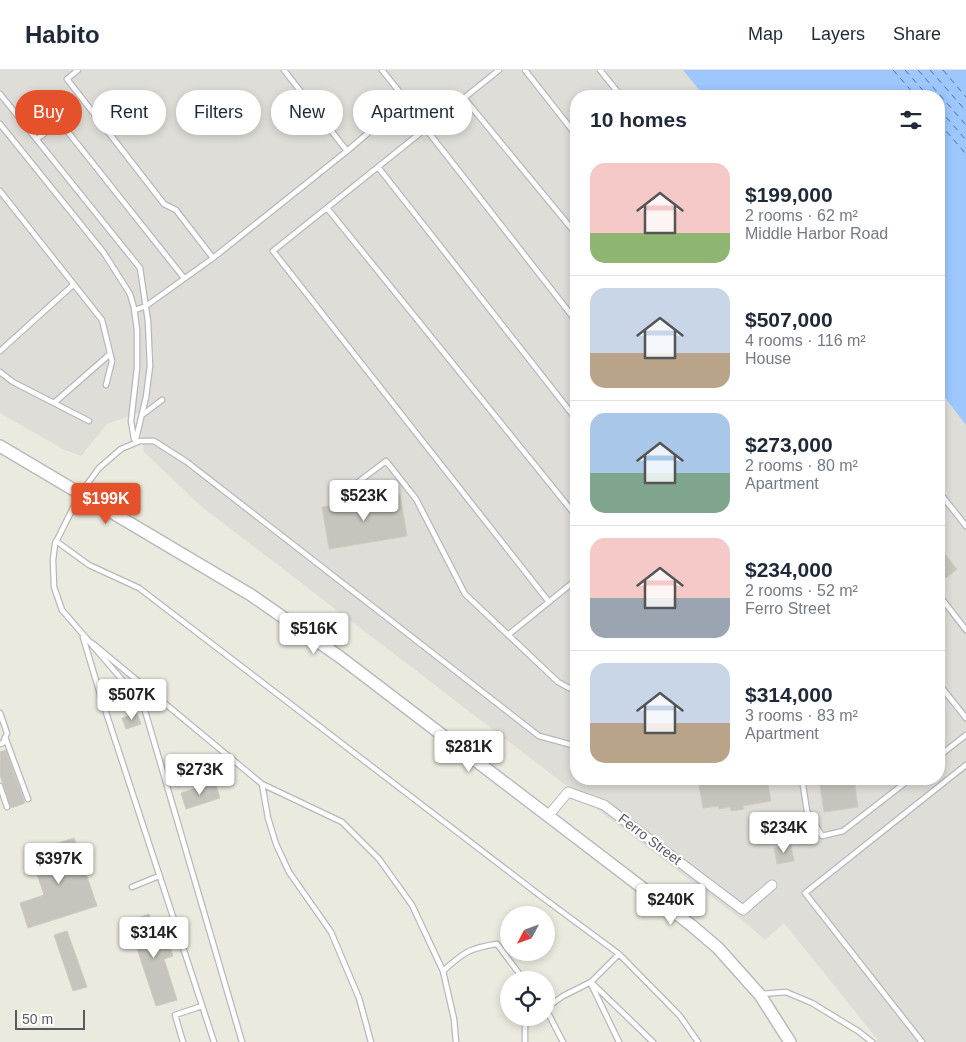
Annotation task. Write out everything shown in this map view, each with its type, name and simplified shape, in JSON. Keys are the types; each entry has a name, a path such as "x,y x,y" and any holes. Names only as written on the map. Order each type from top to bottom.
{"main road":[{"path":"0,446 251,595 340,657 691,925 718,948 760,995 790,1042"}],"street":[{"name":"Ferro Street","path":"548,816 568,792 604,804 743,910 772,885"}],"lane":[{"path":"78,70 67,79 164,204 176,210 213,258"},
{"path":"284,70 348,151"},
{"path":"134,310 146,306 213,258 348,151 402,104 402,95 382,70"},
{"path":"472,92 499,70"},
{"path":"525,70 570,127"},
{"path":"600,70 616,90"},
{"path":"0,94 140,268 148,321 150,366 146,397 135,443"},
{"path":"472,108 570,227"},
{"path":"37,139 60,122 184,278"},
{"path":"0,124 104,253 130,294 138,330 131,421 135,443"},
{"path":"418,135 272,251 549,602"},
{"path":"431,135 570,313"},
{"path":"378,167 570,411"},
{"path":"0,191 102,320 112,361 106,385"},
{"path":"327,208 570,509"},
{"path":"0,351 74,285"},
{"path":"54,403 110,354"},
{"path":"0,372 13,382 89,421"},
{"path":"142,415 162,400"},
{"path":"242,1042 143,704 62,610 54,586 53,560 56,541 80,494 100,468 121,449 140,441 154,441 187,462 539,736 570,744"},
{"path":"340,495 386,461 416,499 465,594 558,682 570,688"},
{"path":"945,500 966,526"},
{"path":"56,541 89,565 138,588 619,954 680,1016 698,1042"},
{"path":"508,635 570,585"},
{"path":"945,604 966,630"},
{"path":"82,635 262,784 342,822 379,859 412,905 443,971 454,1019 456,1042"},
{"path":"82,635 214,1042"},
{"path":"945,692 966,718"},
{"path":"0,712 7,733 3,743 0,744"},
{"path":"945,751 966,735"},
{"path":"5,737 28,800"},
{"path":"945,782 966,765"},
{"path":"262,784 268,818 276,844 288,872 331,932 359,998 370,1042"},
{"path":"803,785 807,810 822,836 843,831 902,785"},
{"path":"922,1042 805,893 941,785"},
{"path":"0,786 7,807"},
{"path":"132,887 160,876"},
{"path":"443,971 462,954 479,946 497,944 517,971"},
{"path":"555,1002 591,982 619,954"},
{"path":"591,982 619,1042"},
{"path":"591,982 653,1042"},
{"path":"760,995 786,992 812,1003 858,1030 872,1042"},
{"path":"183,1042 175,1015 202,1006"},
{"path":"525,1026 525,1042"},
{"path":"555,1026 563,1042"}],"shaded area":[{"path":"0,70 683,70 699,90 570,90 570,785 945,785 945,398 966,425 966,1042 873,1042 878,1040 784,923 765,940 742,920 202,507 144,452 138,413 107,424 81,456 63,449 0,413"}],"water":[{"path":"683,70 966,70 966,425 945,398 945,90 699,90"}],"building":[{"path":"400,495 407,536 329,549 322,507"},
{"path":"945,554 957,569 946,578 945,577"},
{"path":"137,713 141,724 126,729 122,718"},
{"path":"6,750 25,803 11,808 0,775 0,752"},
{"path":"215,782 220,798 186,809 181,793"},
{"path":"699,785 768,785 771,801 743,806 744,809 731,811 730,807 719,809 718,806 703,808"},
{"path":"820,785 855,785 858,807 824,812"},
{"path":"74,838 97,906 28,928 20,903 44,895 31,856 40,853 39,849"},
{"path":"791,845 794,861 777,864 774,848"},
{"path":"149,914 158,941 167,938 173,956 164,959 177,1000 156,1006 128,921"},
{"path":"67,931 87,987 73,991 54,935"}],"ferry route":[{"path":"893,70 911,90"},
{"path":"905,70 923,90"},
{"path":"918,70 935,90"},
{"path":"930,70 966,111"},
{"path":"943,70 966,97"},
{"path":"945,101 966,125"},
{"path":"945,116 966,140"},
{"path":"945,130 966,154"}]}
